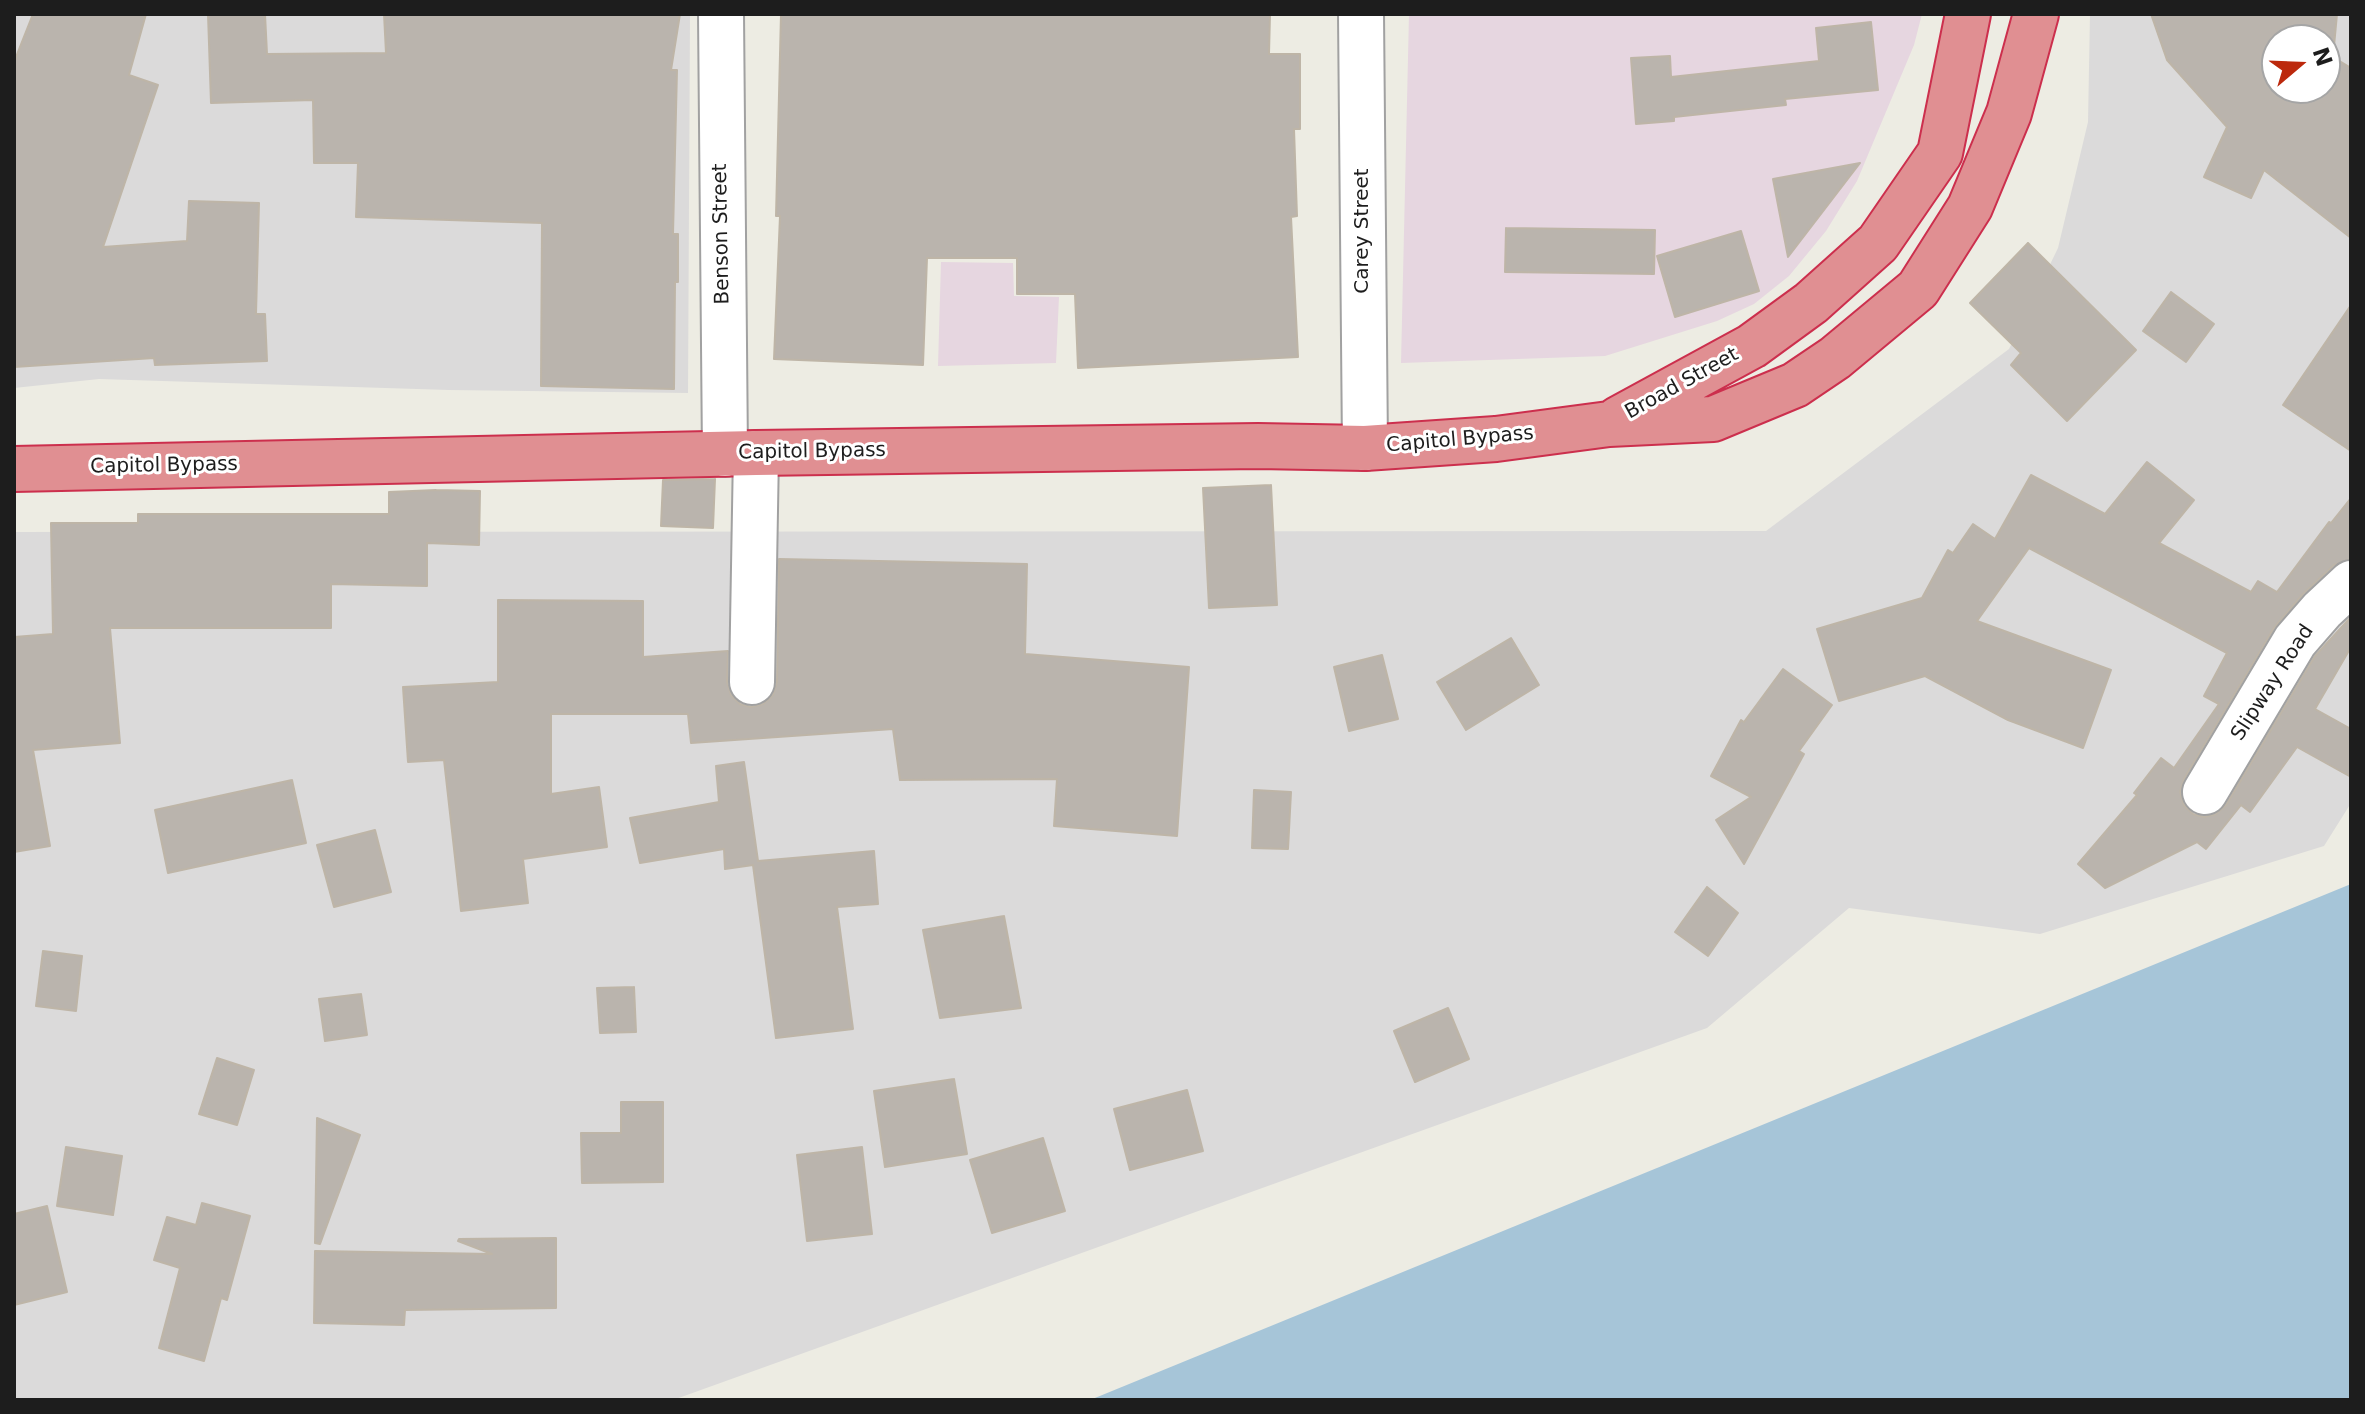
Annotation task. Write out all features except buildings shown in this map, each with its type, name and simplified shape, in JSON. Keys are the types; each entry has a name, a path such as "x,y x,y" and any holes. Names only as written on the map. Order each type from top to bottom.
{"highway":[{"name":"Broad Street","path":"1609,424 1752,346 1811,303 1878,243 1940,153 1968,14"},
{"name":"Broad Street","path":"1609,424 1713,419 1795,385 1835,358 1918,289 1970,207 2009,113 2036,14"},
{"name":"Capitol Bypass","path":"14,469 740,454 1258,446 1365,448 1496,439 1609,424"}],"street":[{"name":"Benson Street","path":"721,14 752,682"},
{"name":"Carey Street","path":"1361,14 1365,448"},
{"name":"Slipway Road","path":"2205,792 2295,641 2351,583"}],"shaded area":[{"path":"14,14 690,14 688,393 449,390 99,379 14,388"},
{"path":"1409,14 1922,14 1914,45 1857,181 1826,231 1789,276 1754,304 1717,321 1605,356 1401,363"},
{"path":"2090,14 2351,14 2351,803 2324,846 2040,934 1849,908 1707,1028 673,1400 14,1400 14,532 1766,531 2009,349 2058,248 2088,122"},
{"path":"941,262 1013,263 1014,296 1059,297 1056,363 938,366"}],"water":[{"path":"2351,884 2351,1400 1090,1400"}]}
